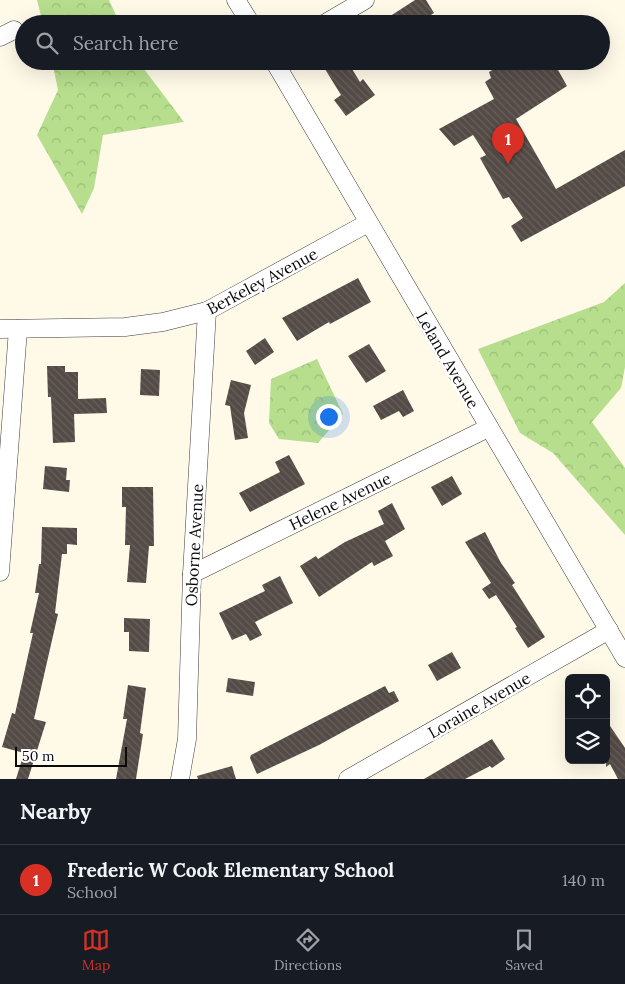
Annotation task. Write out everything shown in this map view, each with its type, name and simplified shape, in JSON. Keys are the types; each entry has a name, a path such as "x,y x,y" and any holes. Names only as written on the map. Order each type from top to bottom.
{"street":[{"path":"236,0 245,15"},
{"path":"339,15 365,0"},
{"name":"Leland Avenue","path":"279,70 488,428 625,658"},
{"name":"Berkeley Avenue","path":"0,329 126,327 163,322 207,311 368,223"},
{"name":"Osborne Avenue","path":"180,779 187,739 192,574 207,311"},
{"path":"0,572 18,329"},
{"name":"Helene Avenue","path":"192,574 488,428"},
{"name":"Loraine Avenue","path":"348,779 609,630"}],"green space":[{"path":"37,0 109,0 116,15 41,15"},
{"path":"54,70 145,70 184,122 103,135 94,188 82,214 37,135 58,90"},
{"path":"625,283 625,367 621,388 592,422 625,468 625,535 553,453 520,433 478,349 604,302"},
{"path":"317,359 343,414 318,443 279,439 269,423 271,379"}],"building":[{"path":"415,0 426,0 434,13 431,15 392,15"},
{"path":"326,70 353,70 360,82 363,79 375,95 346,116 334,100 341,95"},
{"path":"492,70 558,70 567,86 516,119 556,189 625,150 625,186 521,242 511,226 523,218 509,197 503,199 480,158 486,155 473,135 454,146 439,129 494,99 485,82 491,78 489,72"},
{"path":"358,278 371,302 330,324 329,322 297,341 282,318"},
{"path":"265,338 274,352 255,365 246,351"},
{"path":"369,344 386,371 366,383 348,356"},
{"path":"47,366 65,366 65,372 78,372 78,399 106,398 107,413 74,414 75,442 53,443 51,397 48,397"},
{"path":"141,369 160,370 159,396 140,395"},
{"path":"231,380 251,385 244,413 248,438 235,440 230,406 225,405"},
{"path":"403,390 414,411 403,417 399,411 381,420 373,406"},
{"path":"289,455 305,484 250,512 239,493 280,472 275,462"},
{"path":"45,466 67,468 66,480 70,480 69,492 43,489"},
{"path":"452,476 462,494 442,506 431,487"},
{"path":"122,487 153,487 154,546 149,546 146,583 127,582 130,545 125,545 126,507 122,507"},
{"path":"392,503 405,529 385,541 393,556 374,566 372,562 319,597 300,566 316,556 318,559 345,542 384,524 378,511"},
{"path":"42,527 77,528 77,545 67,544 67,554 62,554 55,613 58,614 34,719 46,722 28,779 16,779 24,753 2,747 12,713 15,714 33,633 30,633 39,593 35,593 39,564 41,564"},
{"path":"485,532 501,563 515,583 512,585 545,637 528,648 496,595 489,599 482,589 491,583 465,542"},
{"path":"280,576 293,603 255,622 262,635 250,641 246,634 232,640 219,613 265,591 262,585"},
{"path":"124,618 150,619 149,652 129,651 129,632 124,632"},
{"path":"452,652 461,668 437,681 428,665"},
{"path":"228,678 255,682 253,696 226,692"},
{"path":"128,685 146,688 140,733 143,734 136,779 116,779 127,719 123,719"},
{"path":"385,686 389,693 394,691 399,701 319,745 257,774 250,758 251,755"},
{"path":"610,726 625,748 625,779 618,779 610,764"},
{"path":"492,739 505,759 492,768 490,766 465,779 424,779"},
{"path":"232,766 236,779 198,779 197,776"}],"place":[{"name":"Frederic W Cook Elementary School","path":"508,164"}]}
